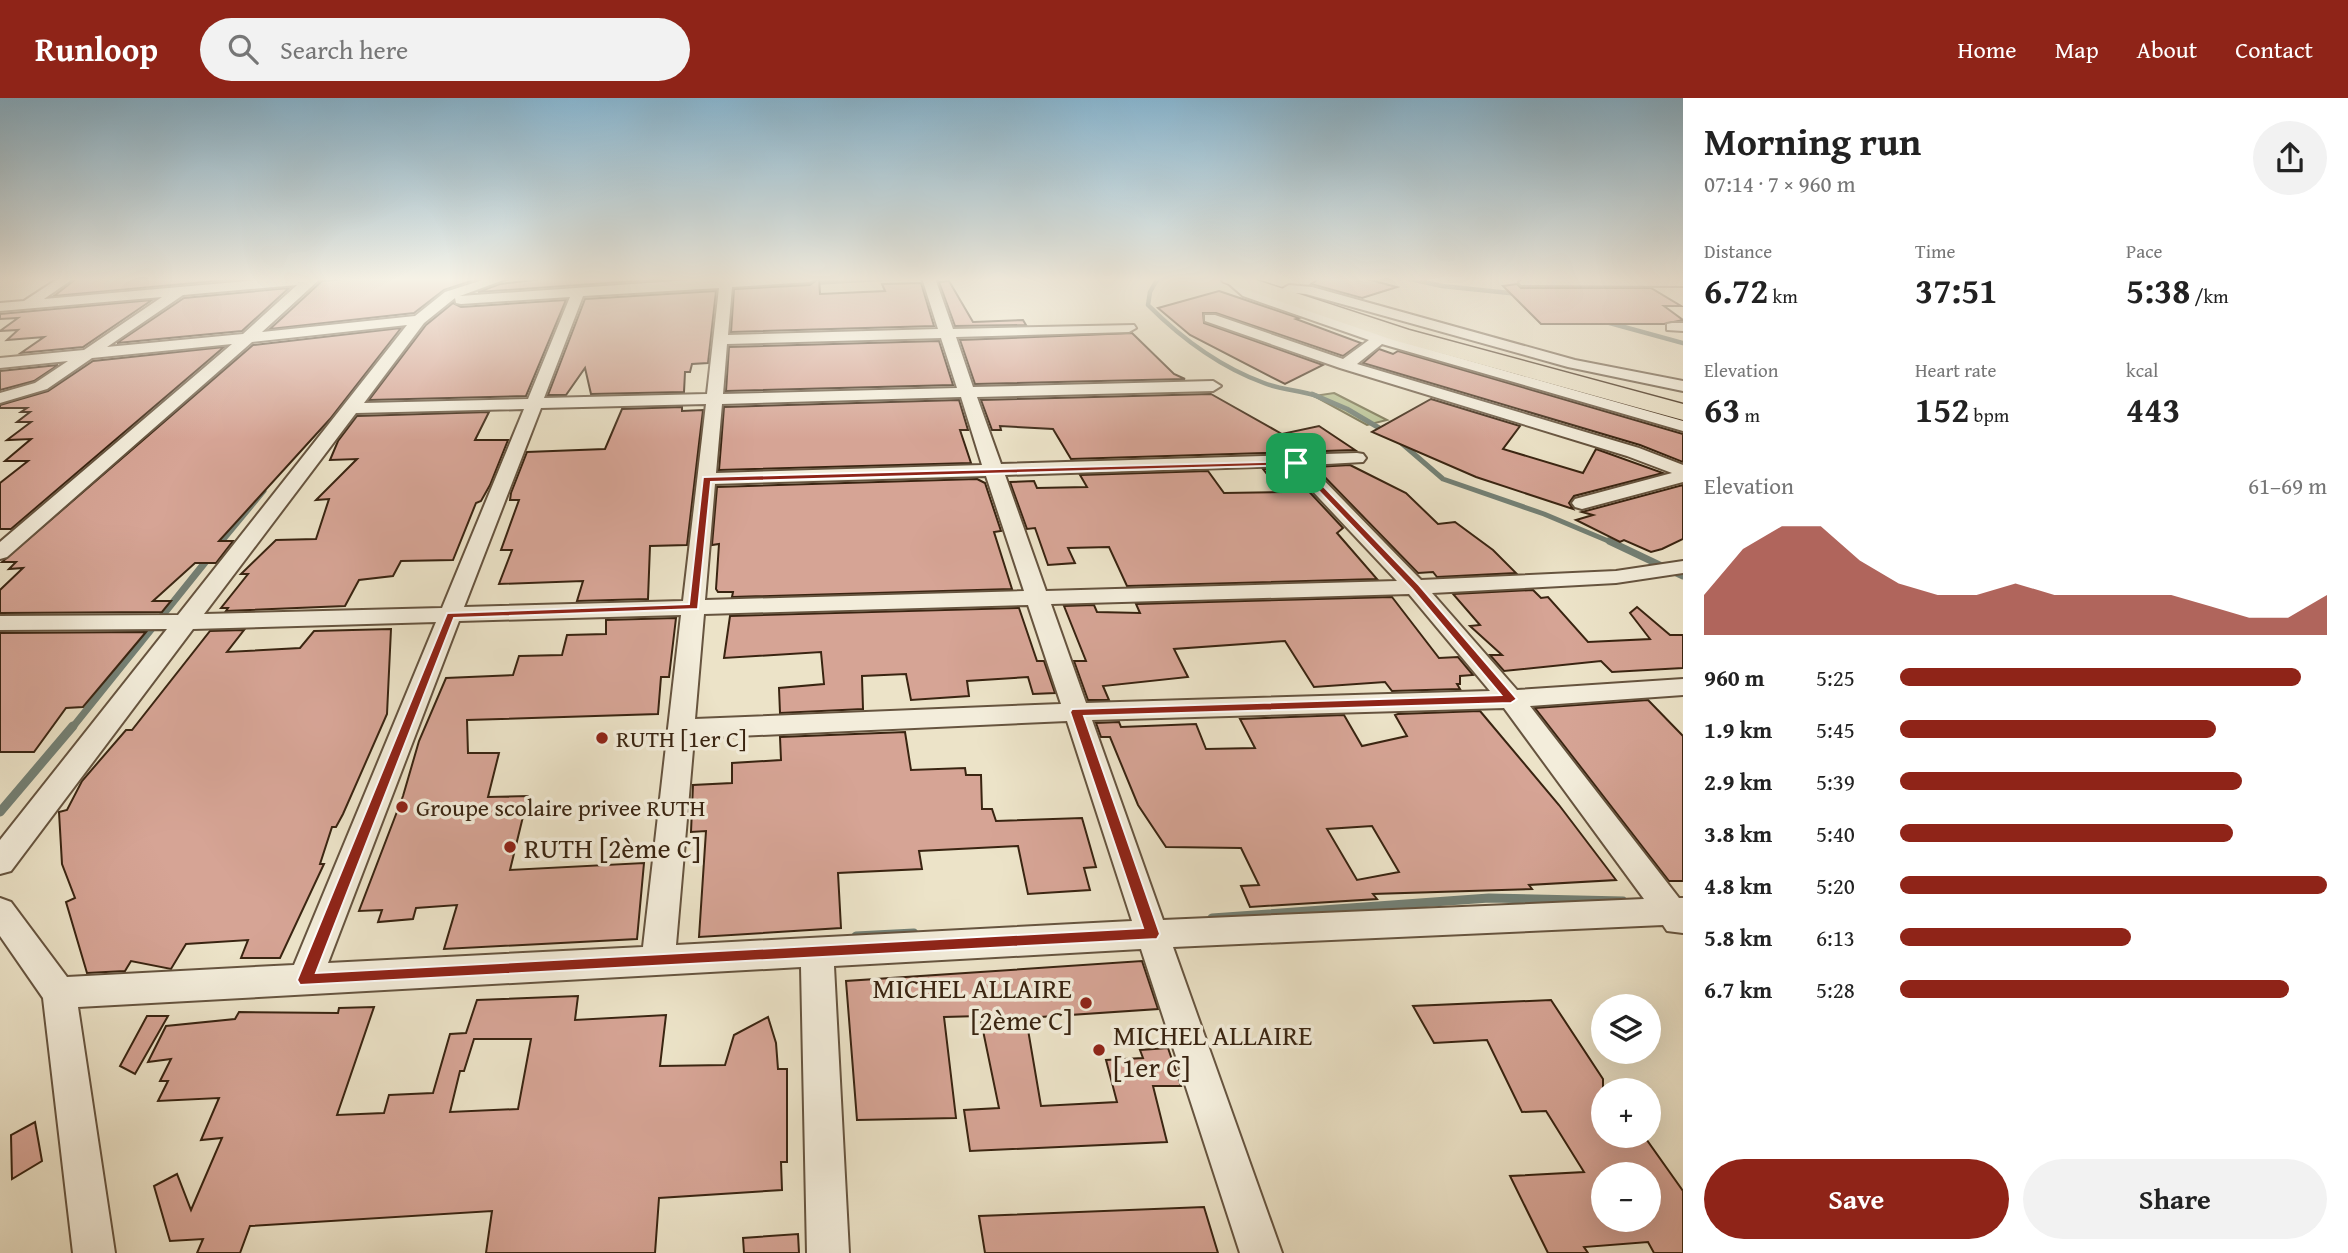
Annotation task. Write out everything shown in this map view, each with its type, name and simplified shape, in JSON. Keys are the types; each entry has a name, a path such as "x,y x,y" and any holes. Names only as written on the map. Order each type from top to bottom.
{"highway":[{"path":"1392,332 1683,412"},
{"path":"1421,332 1683,401"}],"street":[{"path":"0,398 41,386 120,332"},
{"path":"0,553 254,332"},
{"path":"0,363 305,332"},
{"path":"0,862 410,332"},
{"path":"305,980 563,332"},
{"path":"658,961 721,332"},
{"path":"720,340 987,332"},
{"path":"1250,332 1345,365 1633,452 1683,471"},
{"path":"1363,332 1683,426"},
{"path":"1458,332 1573,364 1683,386"},
{"path":"947,333 1261,1253"},
{"path":"1345,365 1381,338"},
{"path":"353,408 1213,386"},
{"path":"706,479 1296,463 1357,458"},
{"path":"1296,463 1415,587 1511,699 1679,917"},
{"path":"1582,503 1683,476"},
{"path":"0,624 186,622 1415,587 1616,577 1680,567"},
{"path":"682,729 1076,712 1511,699 1683,687"},
{"path":"0,911 59,993 94,1253"},
{"path":"59,993 1152,934 1679,917"},
{"path":"817,952 828,1253"}],"green space":[{"path":"1334,393 1387,420 1367,425 1314,396"}],"building":[{"path":"16,332 105,332 83,347 21,353 44,337 7,340"},
{"path":"134,332 233,332 117,343"},
{"path":"367,332 398,332 330,419 219,541 233,541 216,563 195,563 153,601 171,601 162,612 0,613 0,590 23,568 9,569 16,562 2,562 253,345"},
{"path":"421,332 553,332 526,396 369,400"},
{"path":"572,332 711,332 708,363 692,364 690,372 685,372 684,392 591,394 585,368 566,395 548,395"},
{"path":"1186,332 1229,332 1323,365 1285,384"},
{"path":"1272,332 1331,332 1361,343 1343,356"},
{"path":"1132,333 1174,374 1185,379 975,384 960,340"},
{"path":"939,341 953,385 726,391 729,347"},
{"path":"224,347 11,529 0,529 0,483 28,461 5,461 31,439 7,440 31,422 17,422 30,412 21,412 27,408 0,408 0,405 48,391 93,361"},
{"path":"1379,349 1393,354 1398,351 1683,434 1683,462 1640,445 1363,363"},
{"path":"58,365 34,381 0,390 0,371"},
{"path":"1211,394 1282,434 1319,426 1355,450 1071,459 1053,429 1000,426 1001,430 992,430 981,400"},
{"path":"1431,399 1520,426 1503,449 1583,473 1596,449 1663,473 1574,496 1569,503 1573,509 1476,477 1372,432"},
{"path":"959,400 968,430 960,430 971,463 719,470 724,407"},
{"path":"682,407 682,411 703,410 687,545 650,546 648,599 577,601 583,581 499,584 512,550 501,550 519,500 510,500 511,493 527,452 605,449 622,409"},
{"path":"489,412 475,440 508,440 490,485 481,501 476,503 453,560 401,561 393,576 359,580 345,606 226,611 228,608 221,608 248,574 241,574 276,540 316,539 329,499 316,500 357,459 330,460 338,441 357,416"},
{"path":"1350,465 1406,493 1438,524 1455,522 1493,550 1516,573 1437,577 1433,572 1418,573 1315,467"},
{"path":"1263,469 1288,469 1343,528 1337,533 1377,579 1127,586 1109,547 1068,548 1075,563 1048,565 1035,528 1027,529 1010,482 1034,481 1037,488 1087,487 1080,475 1208,471 1224,493 1281,492"},
{"path":"977,479 985,483 1001,531 994,532 1012,589 732,597 733,592 718,592 716,589 719,544 712,545 717,487"},
{"path":"1683,485 1683,539 1662,549 1651,552 1624,540 1620,542 1576,520 1593,515 1582,512"},
{"path":"1533,590 1541,598 1548,597 1588,642 1650,639 1630,613 1637,607 1670,635 1683,635 1683,668 1612,672 1601,661 1504,671 1490,655 1502,655 1470,626 1480,625 1453,594"},
{"path":"1392,597 1439,658 1458,657 1473,675 1460,676 1460,684 1457,684 1460,689 1392,691 1385,682 1314,687 1285,641 1174,649 1188,677 1103,686 1109,700 1088,700 1074,661 1086,661 1064,606 1094,605 1097,612 1140,613 1136,604"},
{"path":"1019,608 1037,661 1044,661 1055,693 1033,694 1028,677 967,681 969,696 911,700 906,674 862,676 863,709 780,713 779,688 824,684 821,652 724,658 730,616"},
{"path":"676,618 669,677 661,677 658,714 467,720 468,753 499,753 488,797 528,796 510,870 644,863 637,939 444,949 457,905 416,908 413,919 378,922 382,910 359,911 403,796 419,741 446,678 513,675 519,656 562,655 567,635 606,634 606,620"},
{"path":"391,629 387,714 343,814 336,827 332,827 320,864 324,864 280,958 241,958 248,940 186,944 171,969 131,961 125,971 87,973 66,902 75,898 62,864 59,812 67,810 82,781 126,730 132,730 210,631 244,630 227,652 300,648 314,631"},
{"path":"146,632 83,707 66,708 34,752 0,752 0,633"},
{"path":"1648,700 1683,736 1683,881 1669,881 1535,708"},
{"path":"1480,711 1559,805 1616,880 1529,885 1532,889 1373,894 1377,899 1250,907 1241,886 1259,885 1241,848 1166,847 1138,805 1110,737 1101,737 1096,723 1119,722 1121,727 1196,724 1206,749 1255,748 1240,719 1344,715 1362,746 1407,736 1395,715","holes":["1372,826 1399,872 1357,880 1327,829"]},
{"path":"905,732 911,770 965,768 966,775 981,775 982,809 992,809 996,821 1082,818 1096,867 1084,868 1090,890 1028,894 1018,846 919,851 922,869 838,873 841,928 699,937 706,831 691,832 693,785 732,783 732,763 781,760 780,737"},
{"path":"1142,961 1158,1009 1026,1018 1041,1106 1117,1102 1106,1060 1143,1058 1140,1050 1168,1048 1181,1086 1153,1086 1167,1142 970,1151 964,1110 999,1108 980,1016 944,1017 956,1118 857,1120 846,981"},
{"path":"578,996 575,1020 666,1015 660,1066 725,1065 734,1035 768,1017 776,1043 778,1069 787,1069 787,1162 781,1162 782,1190 659,1198 655,1253 486,1253 492,1211 250,1226 240,1253 197,1253 203,1239 170,1241 154,1186 177,1174 191,1210 222,1138 201,1140 219,1098 158,1101 168,1081 160,1081 171,1059 148,1062 166,1026 235,1019 239,1012 338,1013 339,1008 374,1007 337,1115 384,1113 389,1095 433,1093 450,1034 466,1033 477,1000","holes":["474,1039 531,1039 518,1109 450,1112 460,1071 464,1071"]},
{"path":"1551,1000 1602,1078 1591,1078 1591,1148 1653,1148 1683,1191 1683,1253 1654,1253 1648,1242 1584,1247 1588,1253 1548,1253 1510,1176 1584,1172 1546,1111 1522,1112 1487,1040 1434,1043 1413,1006"},
{"path":"147,1016 168,1016 135,1074 120,1066"},
{"path":"35,1122 42,1161 12,1179 11,1135"},
{"path":"1204,1207 1218,1253 985,1253 979,1216"},
{"path":"798,1234 799,1253 744,1253 743,1238"}],"waterway":[{"path":"1178,332 1232,369 1270,385 1316,396"},
{"path":"1642,332 1683,343"},
{"path":"1312,394 1316,396"},
{"path":"1316,396 1347,409 1386,432"},
{"path":"1399,441 1443,479 1544,514 1613,543"},
{"path":"221,543 264,491"},
{"path":"218,546 222,541"},
{"path":"1609,541 1683,576"},
{"path":"72,728 211,555"},
{"path":"0,812 73,726"},
{"path":"1212,918 1489,898 1623,901"},
{"path":"856,936 914,933"}],"place":[{"name":"RUTH [1er C]","path":"602,738"},
{"name":"Groupe scolaire privee RUTH","path":"402,807"},
{"name":"RUTH [2ème C]","path":"510,847"},
{"name":"MICHEL ALLAIRE [2ème C]","path":"1086,1003"},
{"name":"MICHEL ALLAIRE [1er C]","path":"1099,1050"}],"route":[{"path":"1296,463 1415,587 1511,699 1076,712 1152,934 305,980 450,615 694,607 706,479 1296,463"}]}
